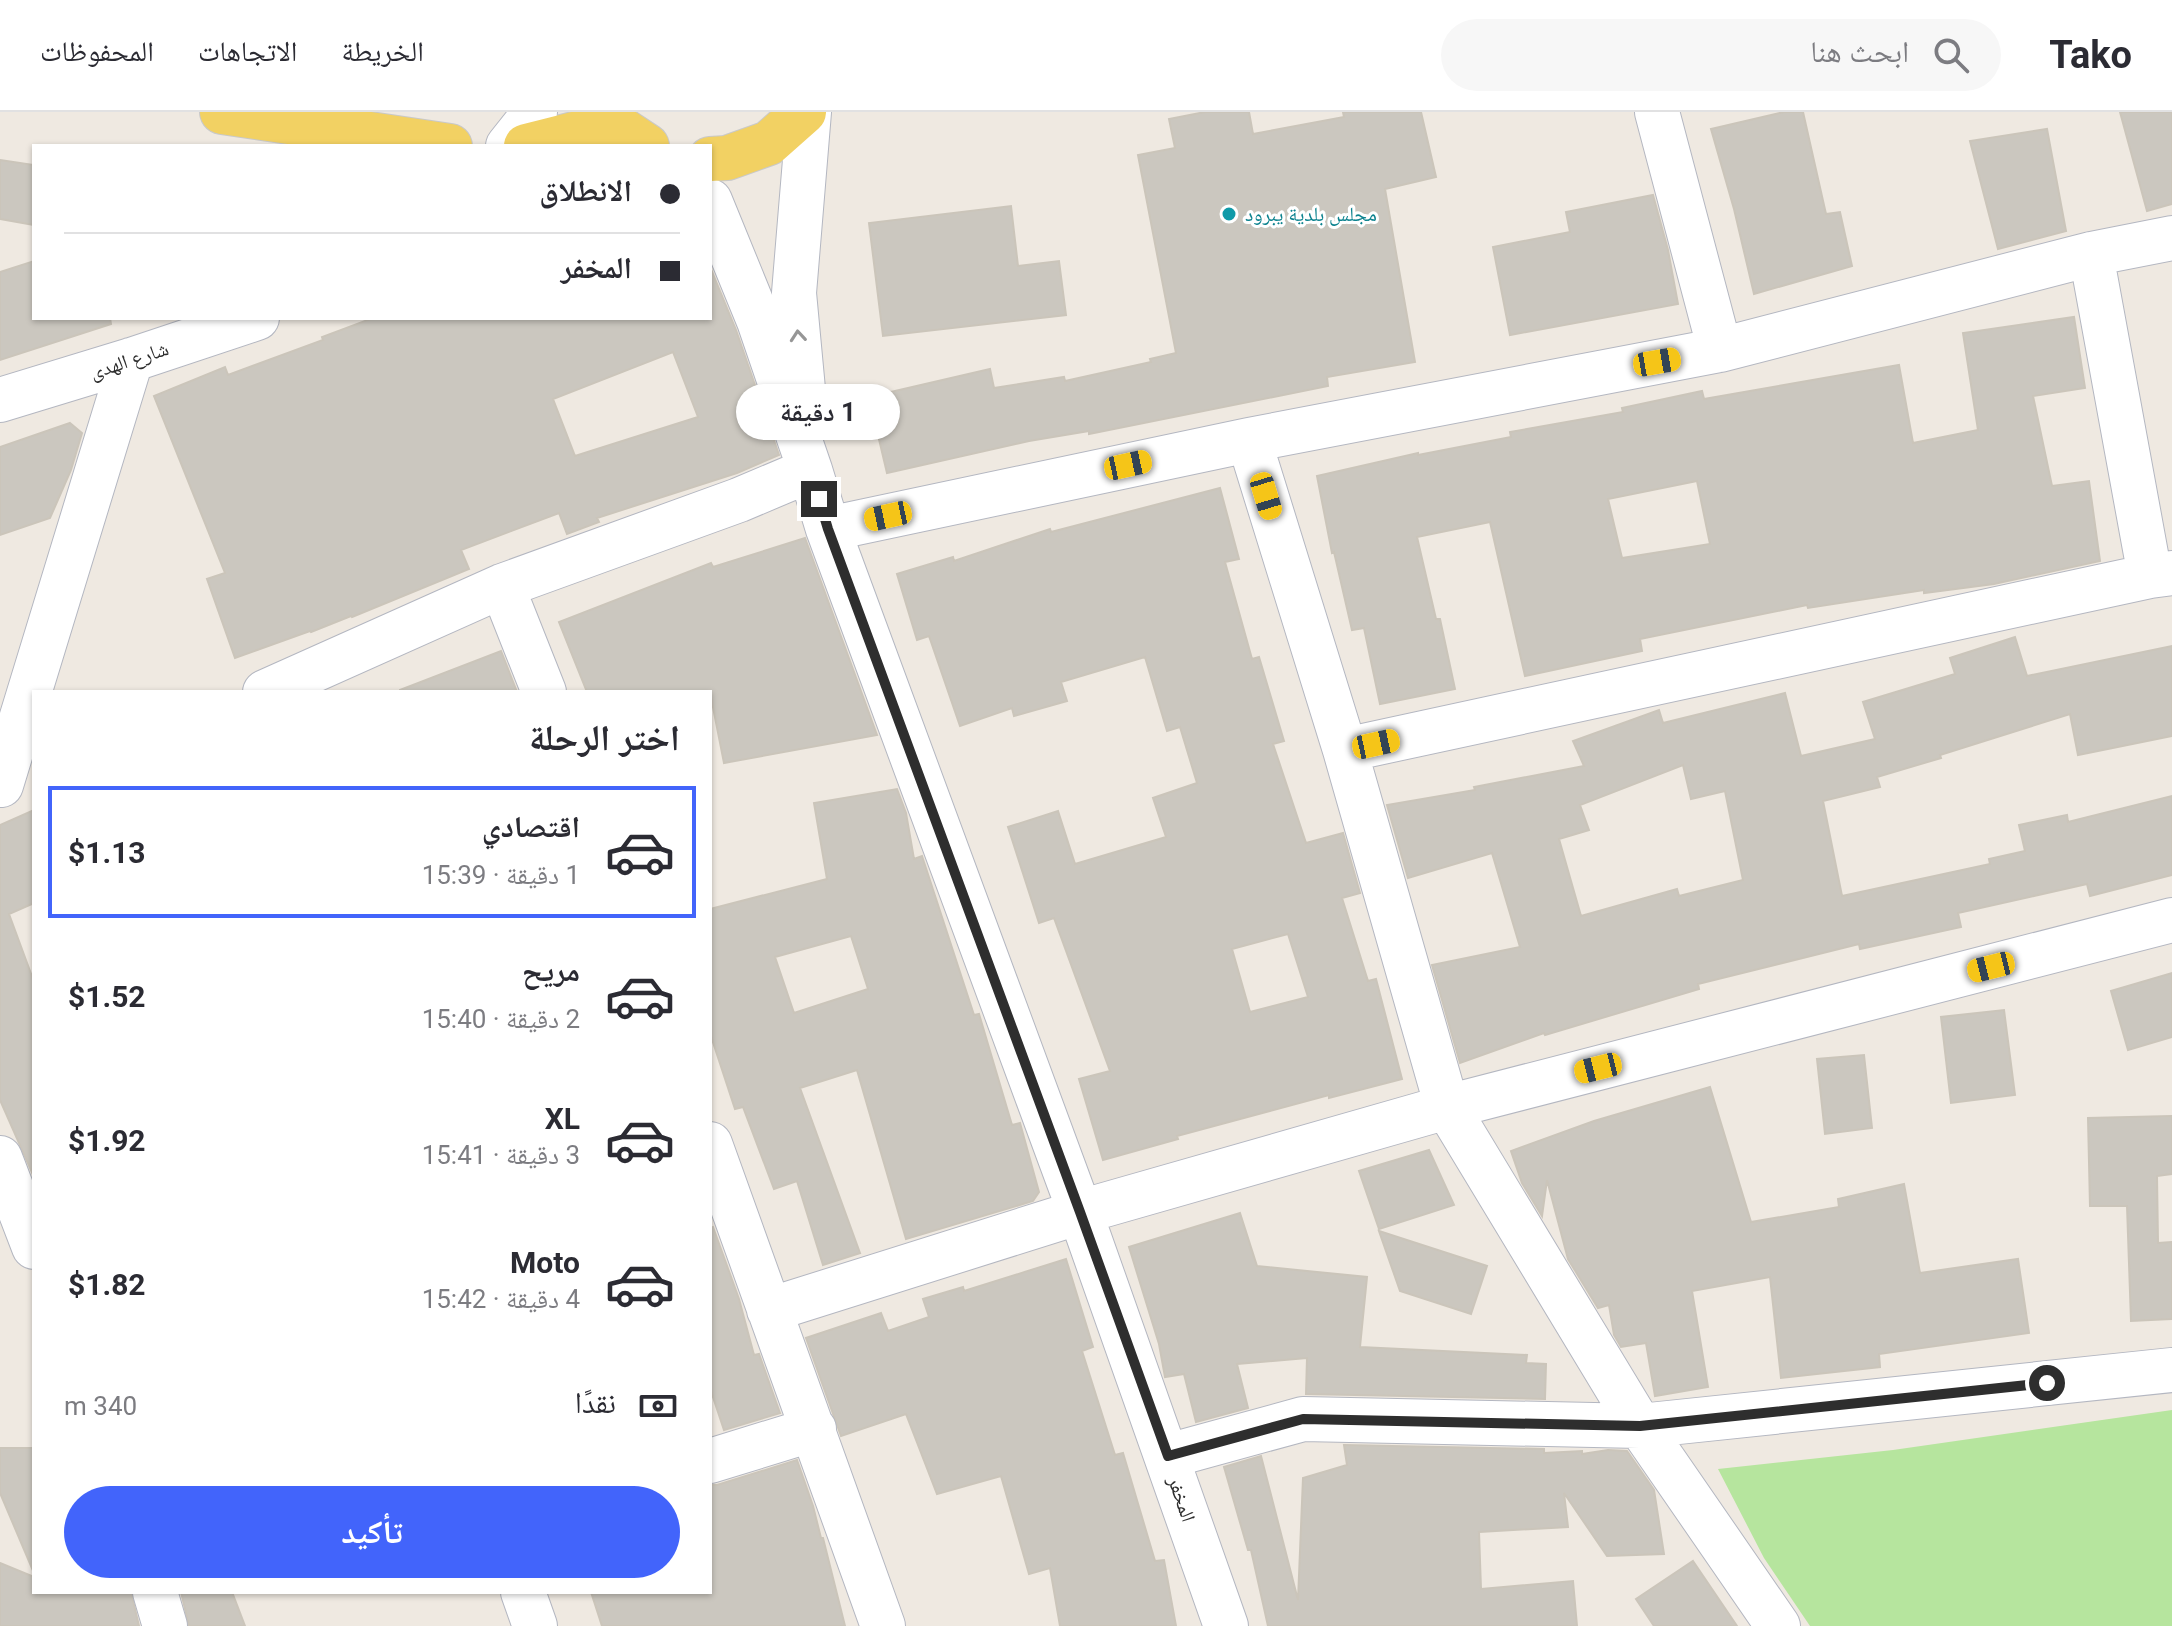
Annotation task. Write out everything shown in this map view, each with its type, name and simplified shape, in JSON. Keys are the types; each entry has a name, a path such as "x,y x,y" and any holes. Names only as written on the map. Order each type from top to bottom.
{"main road":[{"path":"222,112 437,144"},
{"path":"712,159 727,158 769,143 806,112"},
{"path":"536,144 622,127"}],"street":[{"path":"510,144 535,112"},
{"path":"806,112 794,293 810,470"},
{"path":"1657,112 1720,350"},
{"path":"712,206 759,321 810,470"},
{"path":"828,529 1249,440 1720,350 2091,254 2172,238"},
{"path":"1345,750 2161,574 2091,254"},
{"name":"شارع الهدى","path":"0,400 251,320"},
{"path":"0,785 131,360"},
{"path":"1249,440 1345,750 1447,1107 1640,1426 1778,1626"},
{"path":"269,690 502,586 739,500 810,470"},
{"name":"المخفر","path":"810,470 828,529 1080,1212 1226,1626"},
{"path":"502,586 543,690"},
{"path":"0,785 32,775"},
{"path":"769,1310 1080,1212 1447,1107 2172,920"},
{"path":"712,1150 883,1626"},
{"path":"0,1158 32,1244"},
{"path":"0,1254 32,1249"},
{"path":"1168,1456 1303,1419 1640,1426 2172,1370"},
{"path":"712,1460 814,1429"},
{"path":"156,1594 165,1626"},
{"path":"524,1594 535,1626"}],"green space":[{"path":"2172,1410 2172,1626 1810,1626 1764,1558 1718,1469 1893,1450"}],"building":[{"path":"1205,112 1249,112 1253,134 1344,117 1343,112 1421,112 1436,177 1385,189 1415,362 1327,377 1328,386 1089,434 1089,431 1029,441 887,473 869,397 990,369 994,388 1064,377 1065,381 1151,362 1150,359 1176,353 1138,155 1175,148 1169,119"},
{"path":"1784,112 1803,112 1826,214 1840,212 1852,266 1754,294 1711,129"},
{"path":"2120,112 2172,112 2172,204 2147,211"},
{"path":"2047,129 2066,231 1998,249 1970,141"},
{"path":"0,160 32,165 32,225 0,219"},
{"path":"1653,195 1678,304 1510,335 1493,247 1570,232 1566,212"},
{"path":"1011,206 1018,266 1059,261 1066,315 883,336 869,223"},
{"path":"32,262 32,320 110,320 111,324 0,360 0,272"},
{"path":"712,272 736,330 779,455 737,473 597,518 599,522 567,534 559,513 461,550 469,569 352,617 235,658 207,579 225,573 154,396 225,367 228,375 323,340 322,337 368,320 712,320","holes":["673,352 698,417 575,456 553,399"]},
{"path":"2074,317 2085,388 2033,396 2052,486 2089,481 2100,561 1994,584 1924,593 1924,590 1808,608 1807,605 1640,639 1642,651 1525,676 1490,522 1417,537 1436,619 1440,619 1455,689 1380,704 1364,628 1352,630 1332,553 1317,476 1418,453 1511,437 1510,432 1623,412 1622,408 1702,391 1704,399 1899,365 1913,443 1978,430 1963,333","holes":["1697,481 1710,544 1622,558 1608,499"]},
{"path":"70,423 82,433 71,470 50,518 0,535 0,447"},
{"path":"1220,488 1239,559 1225,562 1252,659 1259,657 1284,741 1273,744 1306,843 1343,833 1360,893 1342,898 1368,981 1376,979 1402,1079 1329,1098 1329,1095 1177,1136 1178,1139 1103,1160 1079,1079 1110,1071 1054,918 1039,923 1008,827 1058,811 1075,864 1166,837 1153,798 1197,783 1180,727 1167,731 1145,657 1061,682 1067,701 1014,716 1012,708 960,726 929,636 917,640 897,574 953,557 954,561 1050,529 1051,532","holes":["1288,934 1308,997 1250,1012 1232,949"]},
{"path":"805,538 877,735 724,763 712,690 586,690 559,622 711,563 713,567"},
{"path":"2015,637 2027,676 2172,646 2172,736 2078,755 2070,714 1877,777 1880,787 1823,801 1842,896 1990,864 1989,859 2025,851 2019,825 2067,815 2068,822 2172,796 2172,875 2090,896 2087,884 1958,913 1961,927 1860,949 1859,944 1698,984 1699,989 1544,1033 1460,1063 1432,965 1520,947 1492,853 1408,878 1387,805 1584,766 1573,741 1659,710 1663,723 1785,693 1801,756 1875,739 1863,702 1955,674 1950,658","holes":["1683,765 1691,799 1725,791 1743,880 1679,896 1677,889 1581,916 1559,839 1589,830 1580,805"]},
{"path":"501,651 516,690 400,690"},
{"path":"897,789 906,813 914,859 922,856 974,1015 979,1014 1012,1125 1020,1123 1039,1192 1033,1201 906,1239 857,1070 800,1088 860,1253 823,1265 797,1181 774,1189 743,1107 735,1109 712,1039 712,908 827,879 814,803","holes":["851,936 868,989 794,1013 775,957"]},
{"path":"32,811 32,904 9,914 32,977 32,1172 0,1100 0,825"},
{"path":"2172,973 2172,1037 2128,1050 2111,991"},
{"path":"2004,1010 2015,1095 1951,1103 1941,1017"},
{"path":"1864,1055 1872,1128 1825,1134 1817,1059"},
{"path":"1710,1087 1751,1222 1839,1207 1838,1199 1904,1184 1920,1273 2018,1259 2029,1333 1879,1354 1880,1367 1781,1378 1770,1277 1692,1291 1708,1387 1655,1396 1646,1343 1621,1347 1614,1335 1609,1305 1598,1308 1568,1259 1547,1180 1542,1216 1522,1183 1511,1151 1594,1121"},
{"path":"2172,1116 2172,1174 2157,1176 2158,1243 2172,1242 2172,1319 2131,1321 2127,1206 2090,1206 2088,1118"},
{"path":"1429,1150 1454,1205 1379,1229 1359,1171"},
{"path":"1240,1213 1257,1266 1367,1277 1360,1347 1527,1355 1526,1363 1546,1364 1545,1399 1306,1394 1307,1358 1237,1364 1248,1408 1196,1422 1184,1374 1165,1377 1159,1344 1129,1247"},
{"path":"712,1227 739,1299 754,1355 759,1354 780,1413 724,1430 712,1394"},
{"path":"1379,1231 1487,1266 1471,1314 1400,1291"},
{"path":"1066,1259 1093,1347 1082,1351 1115,1455 1123,1453 1155,1561 1164,1560 1176,1626 1060,1626 1050,1568 1029,1574 1001,1476 937,1494 906,1414 841,1436 806,1338 881,1313 888,1331 929,1317 923,1299 963,1287 964,1291"},
{"path":"1344,1445 1544,1449 1544,1453 1582,1451 1582,1454 1627,1451 1654,1490 1664,1554 1607,1556 1564,1493 1568,1527 1479,1532 1481,1589 1573,1581 1577,1626 1268,1626 1251,1550 1248,1550 1224,1467 1261,1456 1298,1600 1303,1478 1347,1465"},
{"path":"0,1448 32,1448 32,1568 0,1493"},
{"path":"797,1460 823,1538 845,1626 602,1626 592,1594 712,1594 712,1485"},
{"path":"1693,1561 1737,1626 1654,1626 1636,1599"},
{"path":"0,1563 32,1576 32,1594 131,1594 139,1626 0,1626"},
{"path":"181,1594 233,1594 245,1626 189,1626"}],"place":[{"name":"مجلس بلدية يبرود","path":"1229,214"}],"route":[{"path":"819,499 1168,1456 1303,1419 1640,1426 2047,1383"}]}
